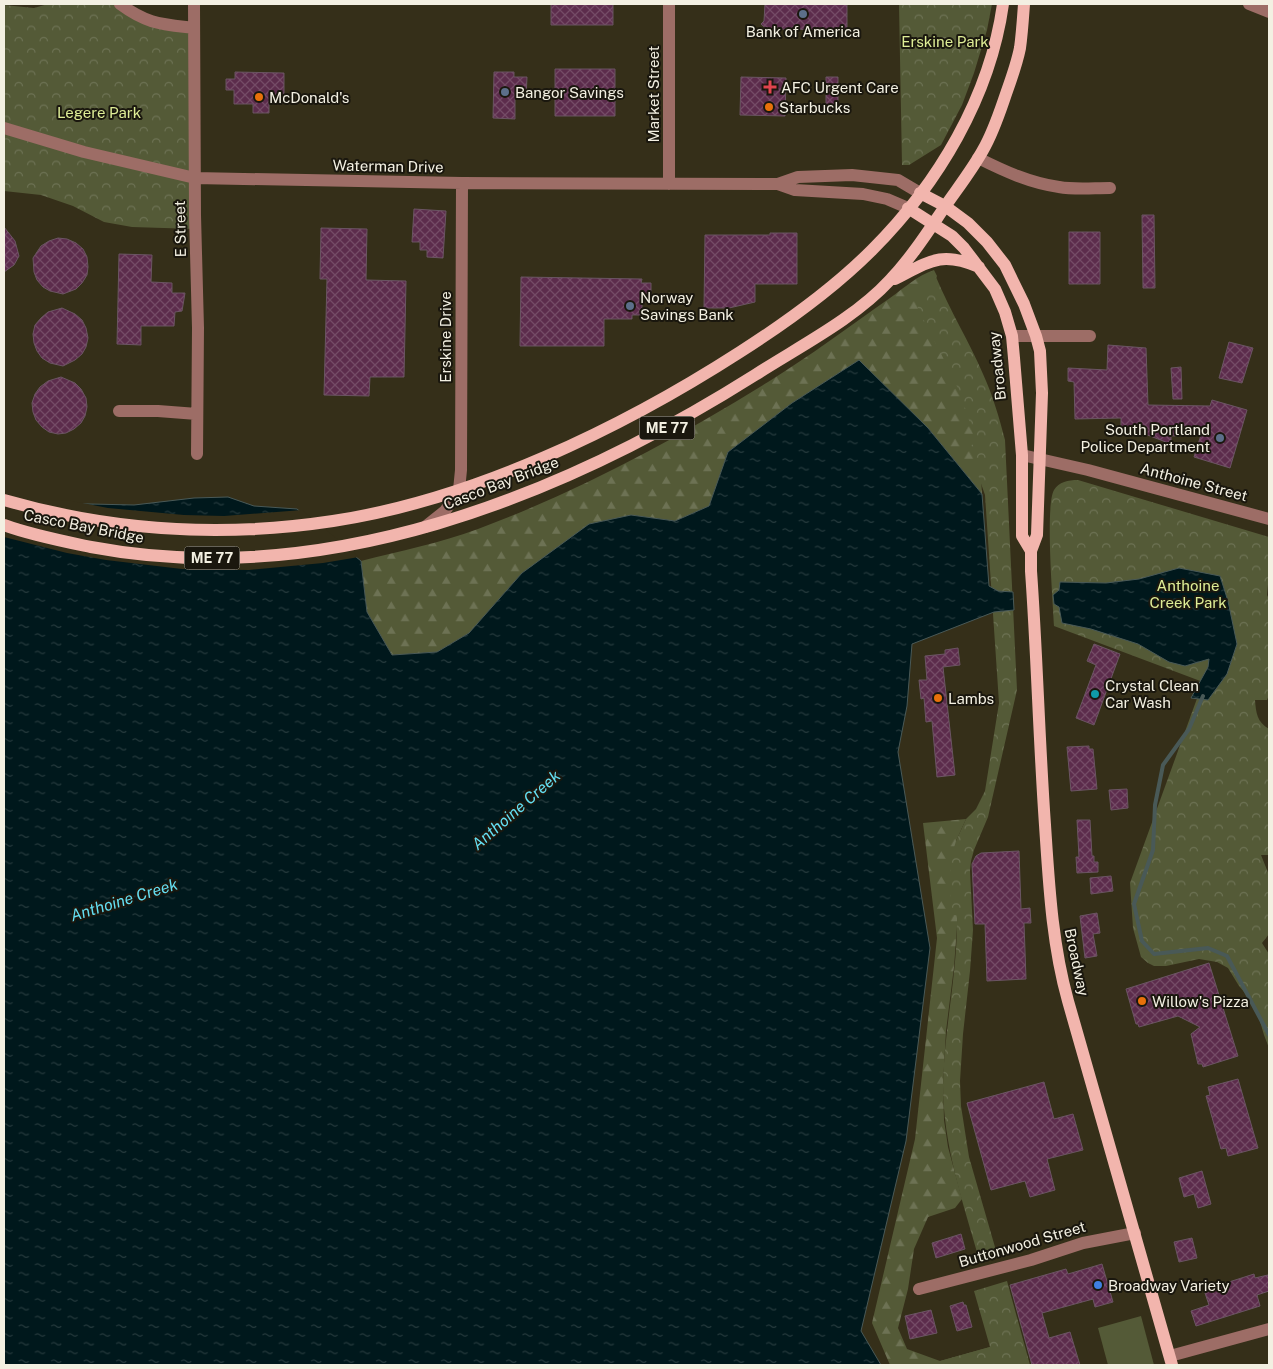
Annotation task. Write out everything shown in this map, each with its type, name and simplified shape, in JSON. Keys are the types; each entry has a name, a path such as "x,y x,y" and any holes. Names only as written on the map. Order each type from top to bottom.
{"main road":[{"name":"ME 77","path":"908,208 954,143 974,105 996,42 1003,4"},
{"name":"ME 77","path":"934,224 978,158 992,132 1014,71 1020,48 1024,4"},
{"name":"Waterman Drive","path":"920,193 945,206"},
{"name":"Broadway","path":"945,206 971,225 988,242 1006,265 1024,304 1040,352 1042,392 1038,535 1031,551 1041,763 1049,896 1054,941 1066,994 1171,1361"},
{"name":"Waterman Drive","path":"908,208 934,224"},
{"name":"Casco Bay Bridge","path":"4,500 85,520 146,528 208,531 270,529 331,522 417,503 459,490 511,471 575,443 673,393 719,366 804,308 844,276 872,249 908,208"},
{"name":"Broadway","path":"934,224 955,238 980,267 995,289 1005,312 1012,336 1022,455 1022,536 1031,551"},
{"name":"Casco Bay Bridge","path":"4,525 70,543 130,553 192,558 251,557 336,548 422,529 504,502 556,480 632,446 703,408 846,317 888,282 912,255 934,224"},
{"path":"888,282 938,259 962,260 980,267"}],"street":[{"path":"120,4 145,20 165,25 194,28"},
{"name":"E Street","path":"194,4 198,328 197,454"},
{"name":"Market Street","path":"669,184 670,4"},
{"path":"1249,4 1269,12"},
{"name":"Waterman Drive","path":"4,128 84,152 195,178 462,184 778,184 798,177 852,175 898,180 920,193"},
{"path":"978,158 1022,179 1038,183 1061,188 1110,188"},
{"name":"Erskine Drive","path":"459,490 461,460 462,184"},
{"name":"Waterman Drive","path":"778,184 795,190 863,194 887,199 908,208"},
{"path":"1012,336 1090,336"},
{"path":"119,412 128,410 197,414"},
{"name":"Anthoine Street","path":"1022,455 1088,470 1269,519"},
{"path":"422,529 445,511 459,490"},
{"name":"Buttonwood Street","path":"919,1289 1024,1262 1083,1243 1135,1233"},
{"path":"1171,1361 1269,1329"}],"green space":[{"name":"Legere Park","path":"48,4 120,4 145,20 194,28 196,229 132,227 104,222 73,206 41,195 4,191 4,5 34,8"},
{"name":"Erskine Park","path":"899,4 992,4 987,30 962,105 941,145 909,165 902,165"},
{"path":"934,270 937,276 929,298 977,411 982,494 928,428 859,361 792,403 728,452 709,506 675,521 631,515 522,573 469,633 437,652 392,655 367,612 361,561 435,543 478,529 553,498 627,463 698,424 768,382 815,351 911,282"},
{"path":"936,277 987,382 1005,440 1017,690 988,817 974,850 970,871 973,930 963,1034 960,1081 961,1106 969,1157 997,1254 979,1259 955,1173 946,1129 944,1107 944,1064 957,936 957,915 952,915 950,881 952,854 956,841 966,819 976,809 985,791 999,703 985,495 976,469 971,445 976,444 958,390 914,299"},
{"name":"Anthoine Creek Park","path":"1078,480 1269,537 1267,595 1269,599 1269,695 1267,700 1255,700 1258,717 1269,729 1269,855 1261,855 1269,875 1269,934 1262,943 1269,954 1269,1048 1257,1011 1228,968 1217,962 1199,959 1166,966 1154,966 1141,957 1133,928 1130,883 1203,682 1054,626 1051,577 1051,499 1058,485 1067,481"},
{"path":"966,819 956,841 958,883 957,927 946,1031 943,1084 944,1120 948,1147 962,1199 955,1208 928,1217 914,1249 908,1289 898,1328 907,1349 940,1361 990,1347 1009,1365 890,1365 872,1323 915,1139 937,938 923,823"},
{"path":"1007,1281 1030,1365 926,1365 990,1347 974,1291"},
{"path":"1141,1316 1154,1365 1108,1365 1098,1328"}],"water":[{"path":"859,360 928,428 982,494 989,586 998,591 1013,592 1014,610 994,612 912,644 907,706 898,752 930,948 906,1141 861,1331 881,1365 4,1365 4,502 134,505 194,498 228,497 254,506 297,509 361,561 367,612 392,655 437,652 469,633 522,573 589,524 631,515 675,521 709,506 728,452 792,403"},
{"path":"1179,568 1220,576 1228,601 1237,644 1227,674 1208,700 1191,698 1208,667 1209,659 1185,666 1169,662 1138,644 1091,629 1062,623 1059,607 1054,604 1053,595 1059,590 1060,582 1106,583 1139,579"}],"pier":[{"path":"4,500 72,501 108,508 184,515 224,516 302,510 359,557 323,563 249,570 182,569 106,560 67,553 4,537"}],"building":[{"path":"551,4 613,4 613,25 551,25"},
{"path":"765,4 847,4 847,30 775,29 771,33 761,24 764,21"},
{"path":"555,69 615,69 615,116 555,116"},
{"name":"McDonald's","path":"235,72 284,73 284,103 269,103 269,113 253,113 253,104 234,104 234,90 226,90 226,79 235,79"},
{"path":"494,72 514,72 514,77 527,77 526,98 515,98 515,119 493,118"},
{"path":"741,77 786,78 785,116 740,115"},
{"path":"826,77 838,77 838,113 826,113"},
{"path":"414,209 446,211 443,258 427,257 427,250 420,250 420,242 412,242"},
{"path":"1142,215 1154,215 1155,288 1143,288"},
{"path":"4,227 15,241 19,256 14,265 4,272"},
{"path":"321,228 367,229 366,280 406,281 404,377 370,377 369,396 324,395 327,279 320,279"},
{"path":"1069,232 1100,232 1100,284 1069,284"},
{"path":"770,233 797,233 797,284 755,284 755,302 729,308 704,308 705,235 770,235"},
{"path":"58,238 67,239 83,249 87,257 88,267 87,275 82,283 76,289 63,294 43,287 37,280 34,272 33,258 41,246"},
{"path":"119,254 152,255 151,282 172,283 172,293 185,293 182,311 175,312 174,326 141,326 141,345 117,344"},
{"path":"521,277 642,279 641,283 651,283 651,296 642,296 642,315 632,315 632,319 604,319 604,346 520,346"},
{"path":"62,308 75,314 82,320 88,338 82,354 63,366 50,363 42,358 34,343 33,334 35,325 41,318 48,312"},
{"path":"1229,342 1253,348 1242,383 1219,378"},
{"path":"1108,345 1146,348 1148,405 1210,406 1212,400 1247,410 1230,468 1194,457 1201,435 1171,436 1171,444 1145,434 1121,433 1121,418 1075,419 1074,382 1068,381 1068,368 1107,370"},
{"path":"1181,367 1182,399 1173,399 1171,368"},
{"path":"61,377 75,383 81,389 86,398 87,407 81,423 66,433 58,434 49,432 36,420 32,403 40,387 48,381"},
{"name":"Crystal Clean Car Wash","path":"1094,644 1120,654 1094,725 1076,718 1096,665 1087,661"},
{"path":"958,648 960,665 943,667 955,775 937,777 932,721 926,722 924,698 921,699 919,680 927,680 925,656 945,654 945,650"},
{"path":"1089,746 1089,749 1093,749 1097,789 1071,791 1067,747"},
{"path":"1127,789 1128,808 1111,810 1109,790"},
{"path":"1077,820 1090,820 1092,856 1094,856 1094,862 1098,862 1098,872 1077,873 1076,857 1079,857"},
{"path":"1019,851 1021,909 1030,908 1031,923 1024,923 1026,979 987,981 985,924 975,924 972,864 976,856 981,853"},
{"path":"1111,876 1113,891 1091,894 1090,878"},
{"path":"1097,913 1100,933 1093,934 1097,956 1085,958 1080,916"},
{"path":"1209,963 1238,1056 1203,1067 1202,1064 1198,1064 1191,1034 1200,1027 1178,1016 1139,1027 1136,1024 1126,989"},
{"path":"1238,1079 1258,1148 1228,1156 1226,1148 1221,1149 1206,1096 1210,1095 1208,1087"},
{"path":"1044,1082 1054,1119 1073,1114 1083,1150 1047,1159 1055,1190 1030,1197 1025,1181 991,1190 967,1103"},
{"path":"1202,1171 1211,1204 1198,1208 1194,1194 1184,1197 1179,1178"},
{"path":"961,1234 965,1249 936,1258 932,1243"},
{"path":"1192,1238 1197,1258 1179,1262 1174,1242"},
{"path":"1102,1264 1113,1302 1095,1307 1093,1299 1042,1313 1049,1338 1070,1332 1080,1365 1032,1365 1010,1285 1066,1269 1068,1274"},
{"path":"1254,1274 1255,1278 1268,1275 1269,1280 1269,1291 1257,1295 1260,1306 1196,1326 1191,1311 1209,1305 1204,1290"},
{"path":"963,1302 966,1305 972,1327 957,1331 950,1306"},
{"path":"931,1310 937,1333 910,1339 905,1316"}],"waterway":[{"name":"Anthoine Creek","path":"1203,696 1189,729 1163,765 1155,805 1153,850 1134,904 1142,941 1154,954 1208,948 1227,956 1269,1035"}],"place":[{"name":"Bank of America","path":"803,14"},
{"name":"AFC Urgent Care","path":"770,87"},
{"name":"Bangor Savings","path":"505,92"},
{"name":"McDonald's","path":"259,97"},
{"name":"Starbucks","path":"769,107"},
{"name":"Norway Savings Bank","path":"630,306"},
{"name":"South Portland Police Department","path":"1220,438"},
{"name":"Crystal Clean Car Wash","path":"1095,694"},
{"name":"Lambs","path":"938,698"},
{"name":"Willow's Pizza","path":"1142,1001"},
{"name":"Broadway Variety","path":"1098,1285"}]}
